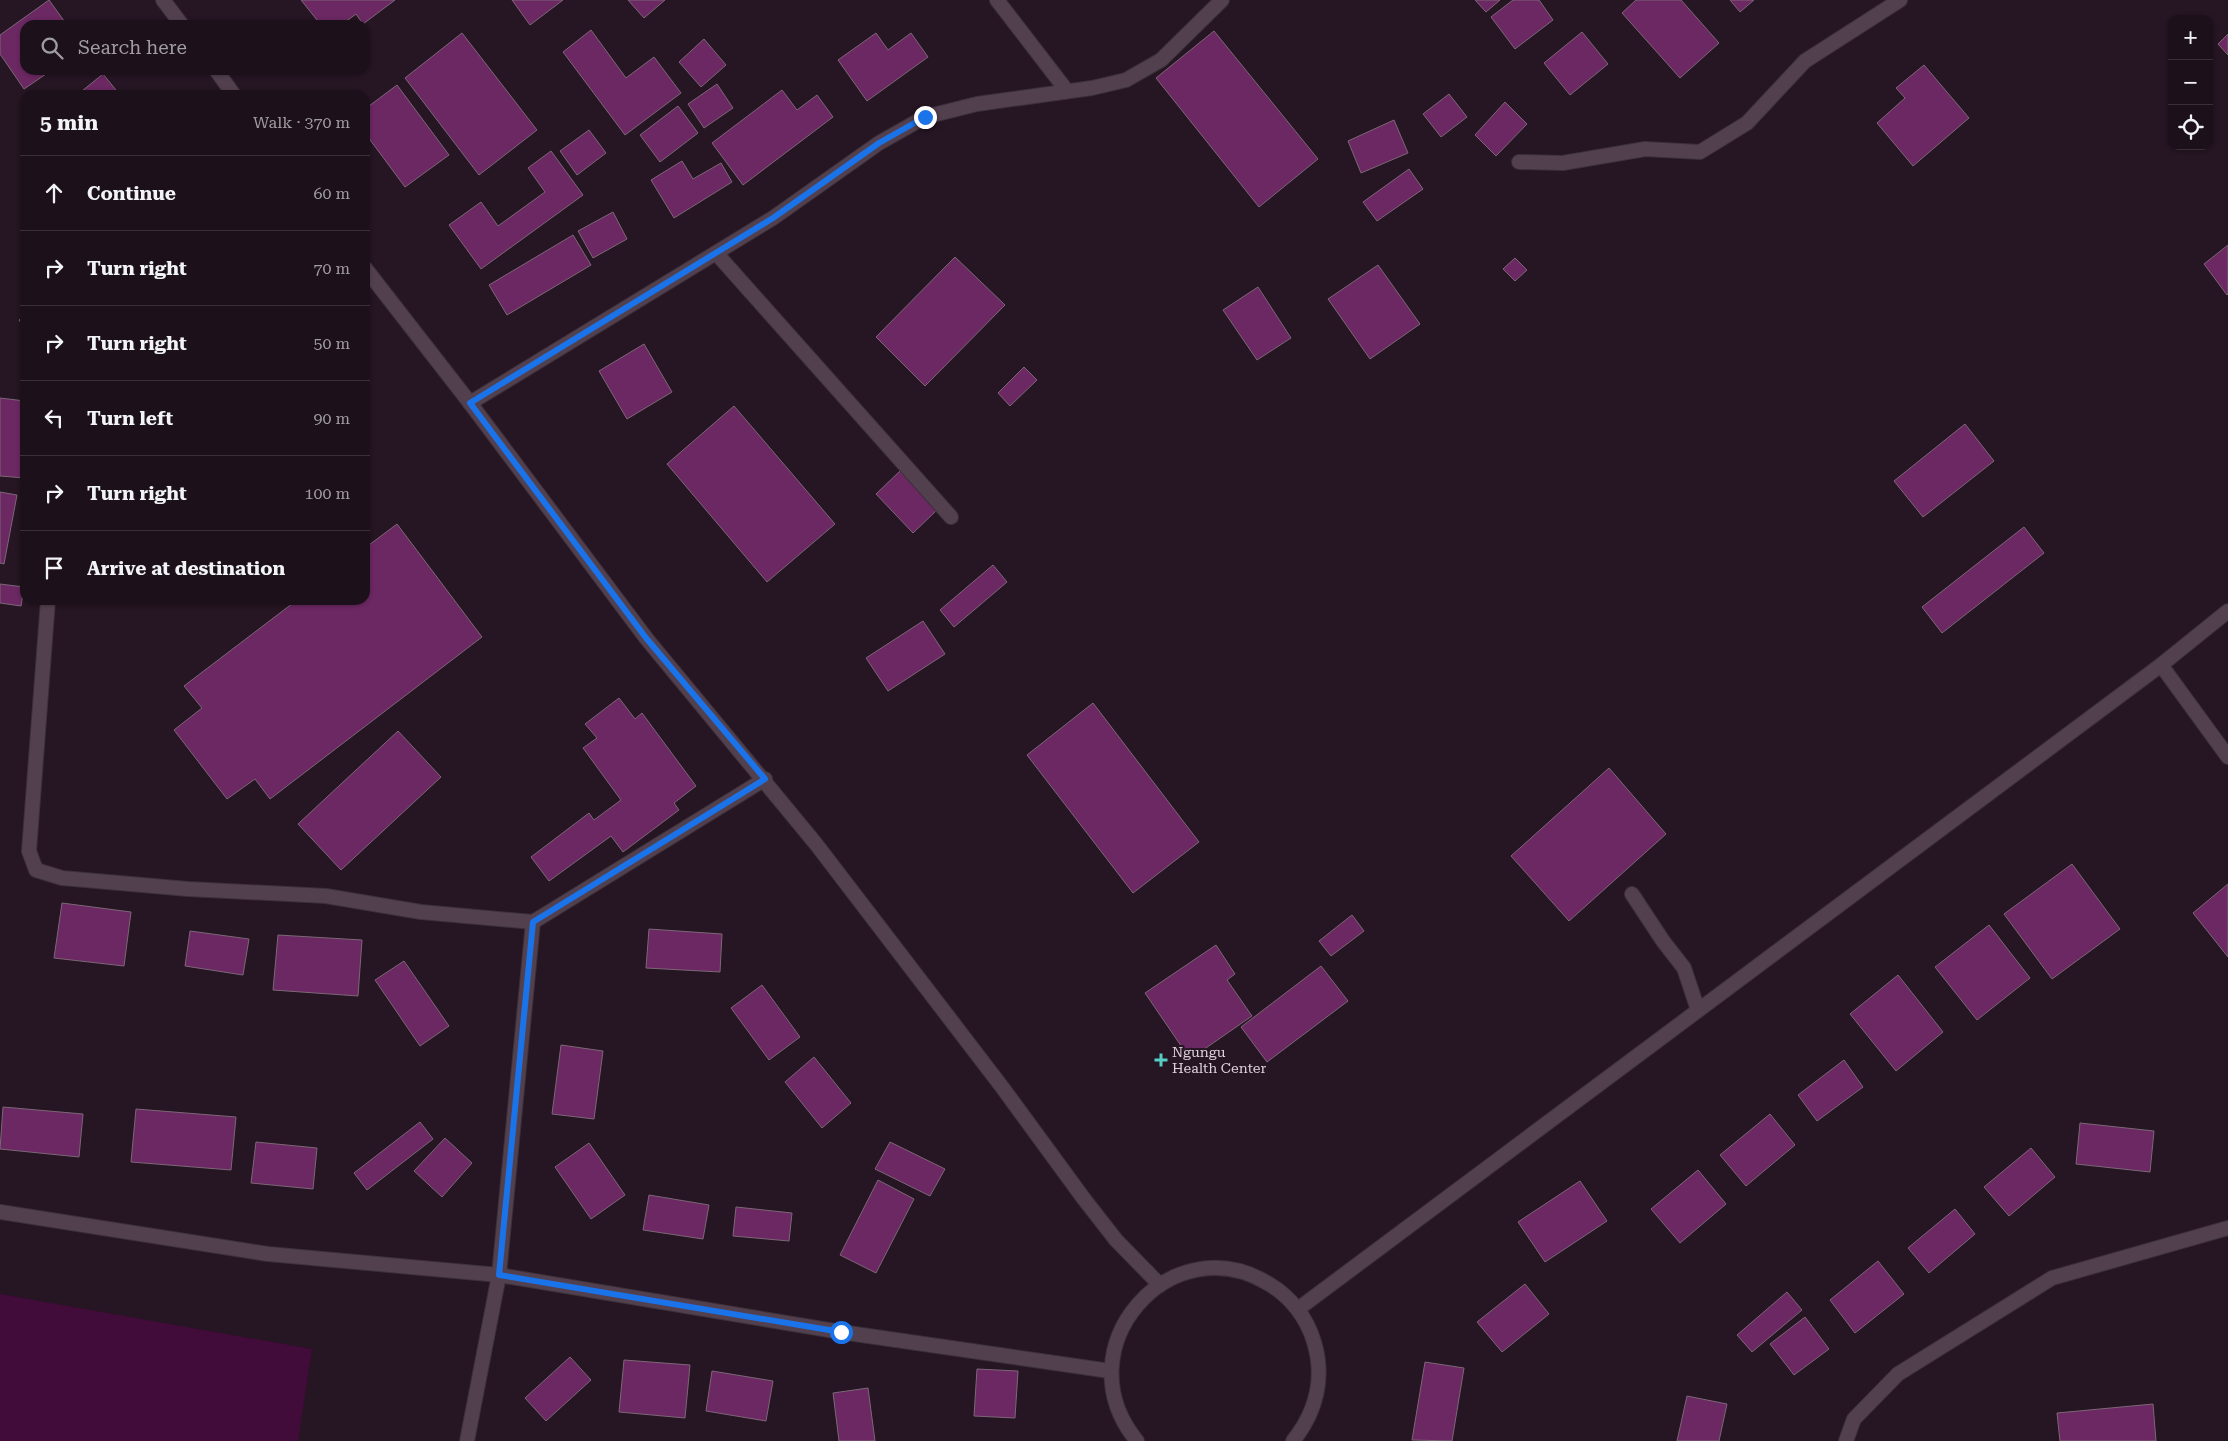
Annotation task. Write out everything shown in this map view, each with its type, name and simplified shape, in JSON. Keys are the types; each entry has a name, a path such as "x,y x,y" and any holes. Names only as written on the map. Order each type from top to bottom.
{"street":[{"path":"163,0 178,20"},
{"path":"997,0 1067,91"},
{"path":"470,403 773,218 879,143 925,117 977,104 1092,88 1126,80 1161,60 1222,0"},
{"path":"1519,162 1563,163 1645,149 1700,152 1747,123 1805,61 1900,0"},
{"path":"220,75 230,90"},
{"path":"716,253 951,517"},
{"path":"370,274 470,403 646,638 765,779 923,983 1116,1240 1160,1285"},
{"path":"48,605 29,851 36,870 62,878 188,889 326,896 421,912 533,922 765,779"},
{"path":"1298,1309 2161,665 2228,611"},
{"path":"2161,665 2228,757"},
{"path":"1632,894 1663,941 1684,968 1698,1010"},
{"path":"467,1441 499,1275 533,922"},
{"path":"0,1212 268,1254 499,1275 841,1332 1110,1371"},
{"path":"1846,1441 1854,1419 1898,1374 2052,1278 2228,1228"},
{"path":"1137,1441 1121,1418 1115,1403 1110,1371 1114,1346 1124,1322 1140,1301 1160,1285 1183,1273 1208,1268 1234,1270 1258,1277 1280,1290 1298,1309 1310,1330 1318,1354 1319,1378 1314,1403 1305,1426 1293,1441"}],"shaded area":[{"path":"0,1294 312,1349 298,1441 0,1441"}],"building":[{"path":"49,0 63,20 21,20"},
{"path":"301,0 395,0 368,20 360,20 356,14 348,20 317,20"},
{"path":"512,0 563,0 530,25"},
{"path":"628,0 665,0 644,18"},
{"path":"1475,0 1500,0 1486,12"},
{"path":"1513,0 1539,0 1553,20 1515,49 1491,17"},
{"path":"1636,0 1681,0 1719,43 1680,78 1622,13"},
{"path":"1730,0 1754,0 1740,12"},
{"path":"20,21 20,75 45,75 24,89 0,54 0,35"},
{"path":"591,30 626,78 654,57 681,93 625,135 563,52"},
{"path":"1214,31 1318,159 1259,207 1156,78"},
{"path":"1582,32 1608,64 1570,95 1544,63"},
{"path":"462,33 537,130 479,175 405,78"},
{"path":"876,33 888,50 911,33 928,57 867,101 838,60"},
{"path":"2228,34 2228,55 2218,44"},
{"path":"704,39 726,65 701,87 679,62"},
{"path":"1924,65 1969,118 1913,166 1877,123 1905,98 1896,88"},
{"path":"104,75 116,90 83,90"},
{"path":"717,84 733,108 704,128 688,104"},
{"path":"397,85 449,155 405,187 370,140 370,105"},
{"path":"782,90 797,110 817,95 833,117 743,185 712,143"},
{"path":"1449,94 1467,117 1441,137 1423,114"},
{"path":"1505,102 1527,124 1496,156 1475,135"},
{"path":"678,106 698,133 660,162 640,135"},
{"path":"1394,120 1408,153 1361,173 1348,141"},
{"path":"589,130 606,153 577,175 560,151"},
{"path":"551,151 583,195 481,269 449,225 481,202 498,226 545,192 528,168"},
{"path":"682,161 693,179 721,163 732,182 674,218 651,180"},
{"path":"1409,169 1423,189 1377,221 1363,202"},
{"path":"613,212 627,239 593,258 578,231"},
{"path":"573,235 591,265 507,315 489,285"},
{"path":"2228,245 2228,294 2227,295 2204,264"},
{"path":"955,257 1005,305 925,386 876,337"},
{"path":"1515,258 1527,270 1515,281 1503,269"},
{"path":"1378,265 1420,324 1370,359 1328,299"},
{"path":"1258,287 1291,338 1257,360 1223,310"},
{"path":"644,344 672,392 627,419 599,371"},
{"path":"1024,367 1037,380 1010,406 998,393"},
{"path":"0,398 20,400 20,478 0,476"},
{"path":"734,406 835,524 767,582 667,464"},
{"path":"1965,424 1994,461 1923,517 1894,481"},
{"path":"900,471 937,510 913,533 876,494"},
{"path":"0,492 17,495 4,564 0,563"},
{"path":"397,524 482,637 270,799 255,779 227,799 174,730 202,708 184,686 290,605 370,605 370,544"},
{"path":"2024,527 2044,553 1942,633 1922,607"},
{"path":"993,565 1007,582 954,627 940,610"},
{"path":"0,584 20,586 21,606 0,603"},
{"path":"923,621 945,654 888,691 866,658"},
{"path":"619,698 635,719 642,713 696,786 674,803 679,810 623,852 611,836 549,881 531,857 589,813 594,820 621,800 583,748 597,738 585,724"},
{"path":"1093,703 1199,842 1133,893 1027,755"},
{"path":"398,731 441,777 341,870 298,824"},
{"path":"1609,768 1666,834 1569,921 1511,856"},
{"path":"2072,864 2120,929 2052,979 2004,914"},
{"path":"2228,884 2228,957 2193,913"},
{"path":"62,903 131,912 124,966 54,958"},
{"path":"1352,915 1364,931 1331,956 1319,941"},
{"path":"1989,925 2030,978 1977,1020 1935,967"},
{"path":"649,929 722,934 720,972 646,968"},
{"path":"190,931 249,939 243,975 185,966"},
{"path":"278,935 362,940 358,996 273,990"},
{"path":"1216,945 1235,974 1227,980 1252,1016 1190,1059 1145,993"},
{"path":"404,961 449,1026 420,1046 375,980"},
{"path":"1321,966 1348,1001 1267,1062 1241,1027"},
{"path":"1898,975 1943,1032 1896,1071 1850,1014"},
{"path":"762,985 800,1037 769,1060 731,1008"},
{"path":"561,1045 603,1051 594,1119 552,1114"},
{"path":"814,1057 851,1103 822,1128 785,1082"},
{"path":"1844,1060 1863,1087 1817,1121 1798,1095"},
{"path":"3,1107 83,1114 79,1157 0,1149"},
{"path":"136,1109 236,1117 231,1170 131,1162"},
{"path":"1770,1114 1795,1145 1746,1186 1720,1155"},
{"path":"420,1122 433,1139 367,1190 354,1173"},
{"path":"2080,1123 2154,1131 2150,1172 2076,1164"},
{"path":"445,1138 472,1163 442,1197 414,1171"},
{"path":"256,1142 317,1148 313,1189 251,1183"},
{"path":"890,1142 945,1169 930,1196 875,1169"},
{"path":"589,1143 625,1195 591,1219 555,1167"},
{"path":"2031,1148 2055,1177 2009,1216 1984,1187"},
{"path":"1698,1170 1726,1204 1680,1243 1651,1209"},
{"path":"878,1180 914,1199 876,1273 840,1255"},
{"path":"1580,1181 1607,1221 1545,1262 1518,1222"},
{"path":"649,1195 709,1205 703,1239 643,1230"},
{"path":"736,1207 792,1213 789,1241 733,1236"},
{"path":"1955,1209 1975,1234 1929,1273 1908,1248"},
{"path":"1878,1261 1904,1294 1855,1333 1830,1300"},
{"path":"1525,1284 1549,1314 1502,1352 1477,1322"},
{"path":"1787,1292 1802,1310 1752,1352 1737,1335"},
{"path":"1805,1317 1829,1349 1794,1375 1770,1344"},
{"path":"570,1357 591,1380 546,1421 525,1398"},
{"path":"624,1360 690,1365 685,1418 619,1412"},
{"path":"1425,1362 1464,1368 1452,1441 1412,1440"},
{"path":"977,1369 1018,1371 1015,1418 974,1416"},
{"path":"712,1371 773,1381 766,1421 706,1411"},
{"path":"868,1388 875,1441 839,1441 833,1393"},
{"path":"1687,1396 1727,1404 1719,1441 1677,1441"},
{"path":"2153,1404 2156,1441 2060,1441 2057,1413"}],"place":[{"name":"Ngungu Health Center","path":"1161,1060"}],"route":[{"path":"841,1332 499,1275 533,922 765,779 646,638 470,403 773,218 879,143 925,117"}]}
